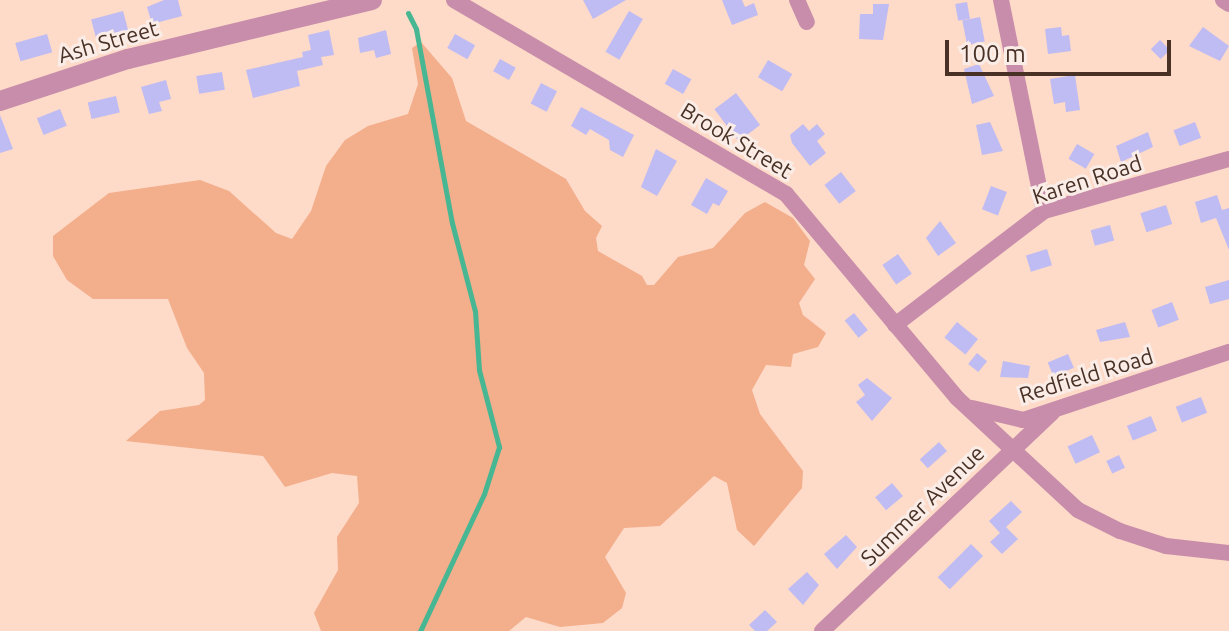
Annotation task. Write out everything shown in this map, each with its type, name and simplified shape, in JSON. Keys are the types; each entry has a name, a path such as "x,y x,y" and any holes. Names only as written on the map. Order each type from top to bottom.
{"street":[{"name":"Ash Street","path":"0,101 128,59 372,0"},
{"name":"Brook Street","path":"454,0 776,187 821,230 957,398 1010,450 1097,521 1184,550 1229,553"},
{"path":"797,0 807,22"},
{"path":"1001,0 1044,211"},
{"path":"1223,0 1229,4"},
{"name":"Karen Road","path":"895,325 1044,211 1229,159"},
{"name":"Redfield Road","path":"957,398 1005,419 1053,412 1229,352"},
{"name":"Summer Avenue","path":"822,631 1053,412"}],"shaded area":[{"path":"421,42 452,78 466,121 566,179 585,211 602,226 596,238 598,251 642,276 647,285 654,285 678,257 713,248 745,213 765,202 793,218 810,241 804,265 815,279 799,303 803,315 826,333 818,347 793,354 791,367 766,365 752,390 760,414 803,471 802,488 754,546 737,530 727,483 714,476 660,526 624,528 605,557 626,593 622,608 603,623 560,627 526,617 509,631 321,631 314,613 338,570 337,537 359,503 357,476 332,473 285,487 263,456 126,441 160,411 199,405 205,400 204,373 187,348 168,299 93,299 67,280 53,256 53,236 109,193 200,180 229,191 276,233 292,239 311,211 326,166 345,140 368,126 408,114 418,84 412,48"}],"building":[{"path":"164,0 178,0 182,16 152,24 147,7"},
{"path":"583,0 626,0 593,19"},
{"path":"722,0 742,0 745,7 754,3 758,15 732,25"},
{"path":"967,2 970,19 958,21 955,4"},
{"path":"873,4 889,4 883,40 859,39 860,14 873,14"},
{"path":"123,11 128,30 96,39 91,20"},
{"path":"629,11 643,19 619,60 606,52"},
{"path":"980,17 985,42 967,45 962,20"},
{"path":"1061,27 1062,36 1069,35 1071,51 1048,54 1045,29"},
{"path":"1203,27 1229,46 1220,61 1189,46"},
{"path":"329,30 334,55 321,57 323,65 297,71 300,86 253,98 246,70 303,57 302,52 311,50 308,35"},
{"path":"386,30 391,54 376,58 374,50 360,53 358,38"},
{"path":"47,34 52,52 21,61 15,43"},
{"path":"455,34 475,45 467,59 447,48"},
{"path":"1160,40 1170,50 1161,59 1151,49"},
{"path":"500,59 516,68 509,80 493,71"},
{"path":"768,60 792,74 782,91 758,77"},
{"path":"979,64 994,96 972,104 964,69"},
{"path":"673,69 691,79 683,94 665,84"},
{"path":"222,72 225,90 199,94 196,76"},
{"path":"1075,75 1080,110 1066,112 1065,102 1054,104 1050,79"},
{"path":"166,80 171,99 159,102 162,111 149,114 141,87"},
{"path":"541,83 557,91 547,112 531,103"},
{"path":"736,93 760,125 739,141 714,109"},
{"path":"116,96 120,113 92,119 88,103"},
{"path":"581,107 634,135 623,157 610,150 609,140 590,129 586,135 571,126"},
{"path":"60,109 67,126 44,135 37,118"},
{"path":"0,115 13,149 0,153"},
{"path":"990,122 1003,151 982,155 976,125"},
{"path":"1195,122 1201,138 1180,146 1174,130"},
{"path":"803,124 809,131 817,124 825,134 817,141 826,153 810,166 792,143 790,135"},
{"path":"1148,132 1153,147 1121,162 1116,146"},
{"path":"1077,144 1094,154 1086,169 1068,159"},
{"path":"656,149 677,161 657,196 641,187"},
{"path":"841,172 856,191 839,204 824,185"},
{"path":"706,178 728,191 719,206 713,203 707,214 691,205"},
{"path":"991,186 1007,192 998,215 982,209"},
{"path":"1217,195 1222,210 1229,208 1229,250 1216,218 1201,223 1195,202"},
{"path":"1166,205 1172,224 1147,232 1140,213"},
{"path":"940,221 956,243 938,256 926,238"},
{"path":"1110,225 1114,240 1095,246 1091,230"},
{"path":"1047,249 1052,265 1031,272 1026,255"},
{"path":"898,254 912,274 896,285 882,265"},
{"path":"1229,280 1229,299 1210,304 1205,287"},
{"path":"1172,302 1179,320 1158,328 1151,310"},
{"path":"854,313 868,330 859,338 845,321"},
{"path":"957,322 978,339 965,355 944,338"},
{"path":"1125,322 1130,337 1100,342 1096,330"},
{"path":"977,353 987,361 978,372 968,364"},
{"path":"1068,354 1074,368 1054,376 1048,363"},
{"path":"1003,361 1030,366 1028,378 1000,377"},
{"path":"867,378 892,398 872,421 856,402 865,395 858,385"},
{"path":"1201,397 1207,413 1182,423 1176,407"},
{"path":"1151,416 1157,431 1133,441 1127,426"},
{"path":"1092,435 1100,452 1076,464 1068,446"},
{"path":"939,442 947,451 928,468 920,459"},
{"path":"1119,455 1125,468 1112,474 1106,461"},
{"path":"892,483 903,496 886,510 875,497"},
{"path":"1011,501 1022,512 1006,527 1018,539 1002,554 990,542 1000,533 989,521"},
{"path":"846,535 857,547 837,569 824,554"},
{"path":"971,544 983,556 950,589 938,577"},
{"path":"807,572 819,585 803,605 788,589"},
{"path":"765,610 777,622 767,631 755,631 749,625"}],"waterway":[{"path":"408,13 416,29 452,223 475,311 479,370 499,447 484,494 420,631"}]}
